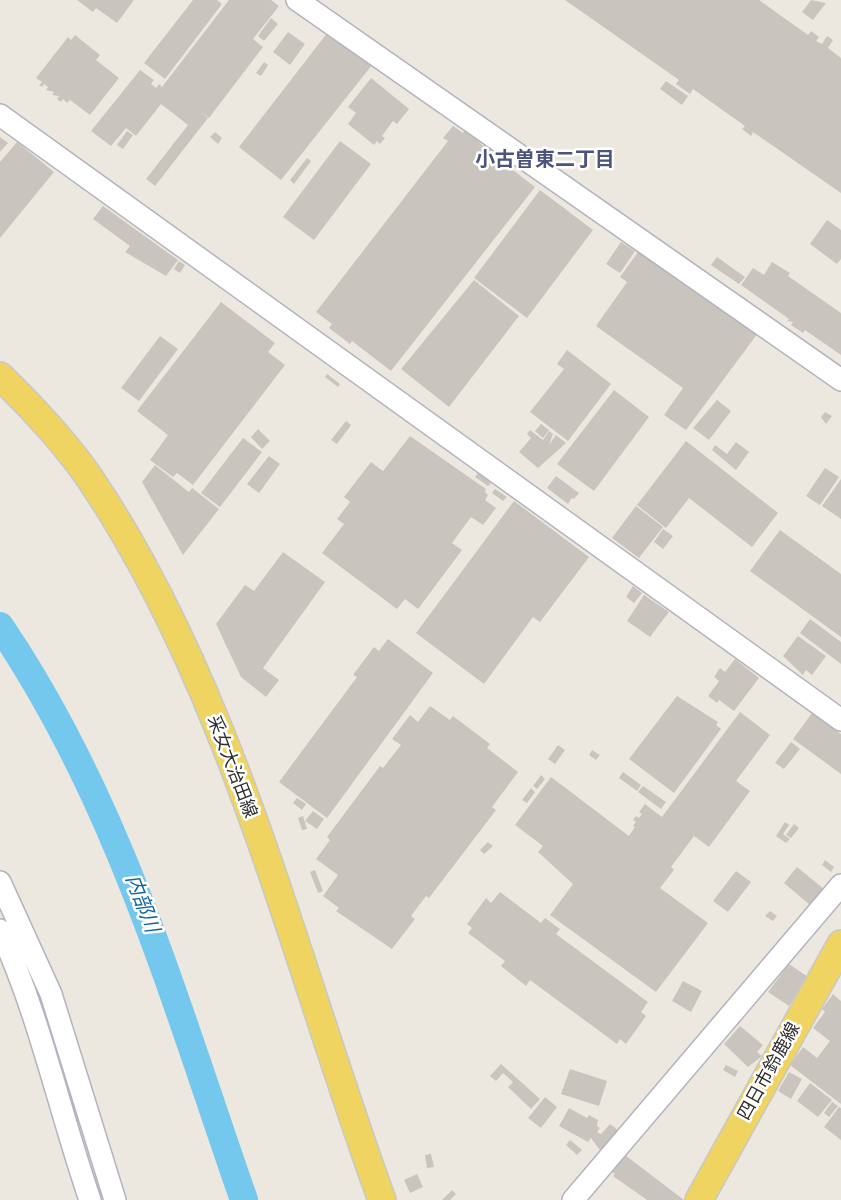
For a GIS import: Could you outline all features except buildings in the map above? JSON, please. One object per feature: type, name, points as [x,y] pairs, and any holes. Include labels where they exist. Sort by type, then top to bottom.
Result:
[{"type":"main road","name":"采女大治田線","points":[[0,376],[37,412],[89,478],[138,559],[169,619],[220,736],[282,902],[382,1199]]},
{"type":"main road","name":"四日市鈴鹿線","points":[[699,1200],[841,944]]},
{"type":"street","points":[[297,0],[841,380]]},
{"type":"street","points":[[0,115],[841,720]]},
{"type":"street","points":[[0,882],[51,994],[115,1200]]},
{"type":"street","points":[[573,1200],[841,885]]},
{"type":"street","points":[[0,930],[14,959],[42,1041],[90,1200]]},
{"type":"waterway","name":"内部川","points":[[0,626],[42,693],[79,762],[111,833],[168,978],[244,1200]]},
{"type":"district","name":"小古曽東二丁目","points":[[545,161]]}]
